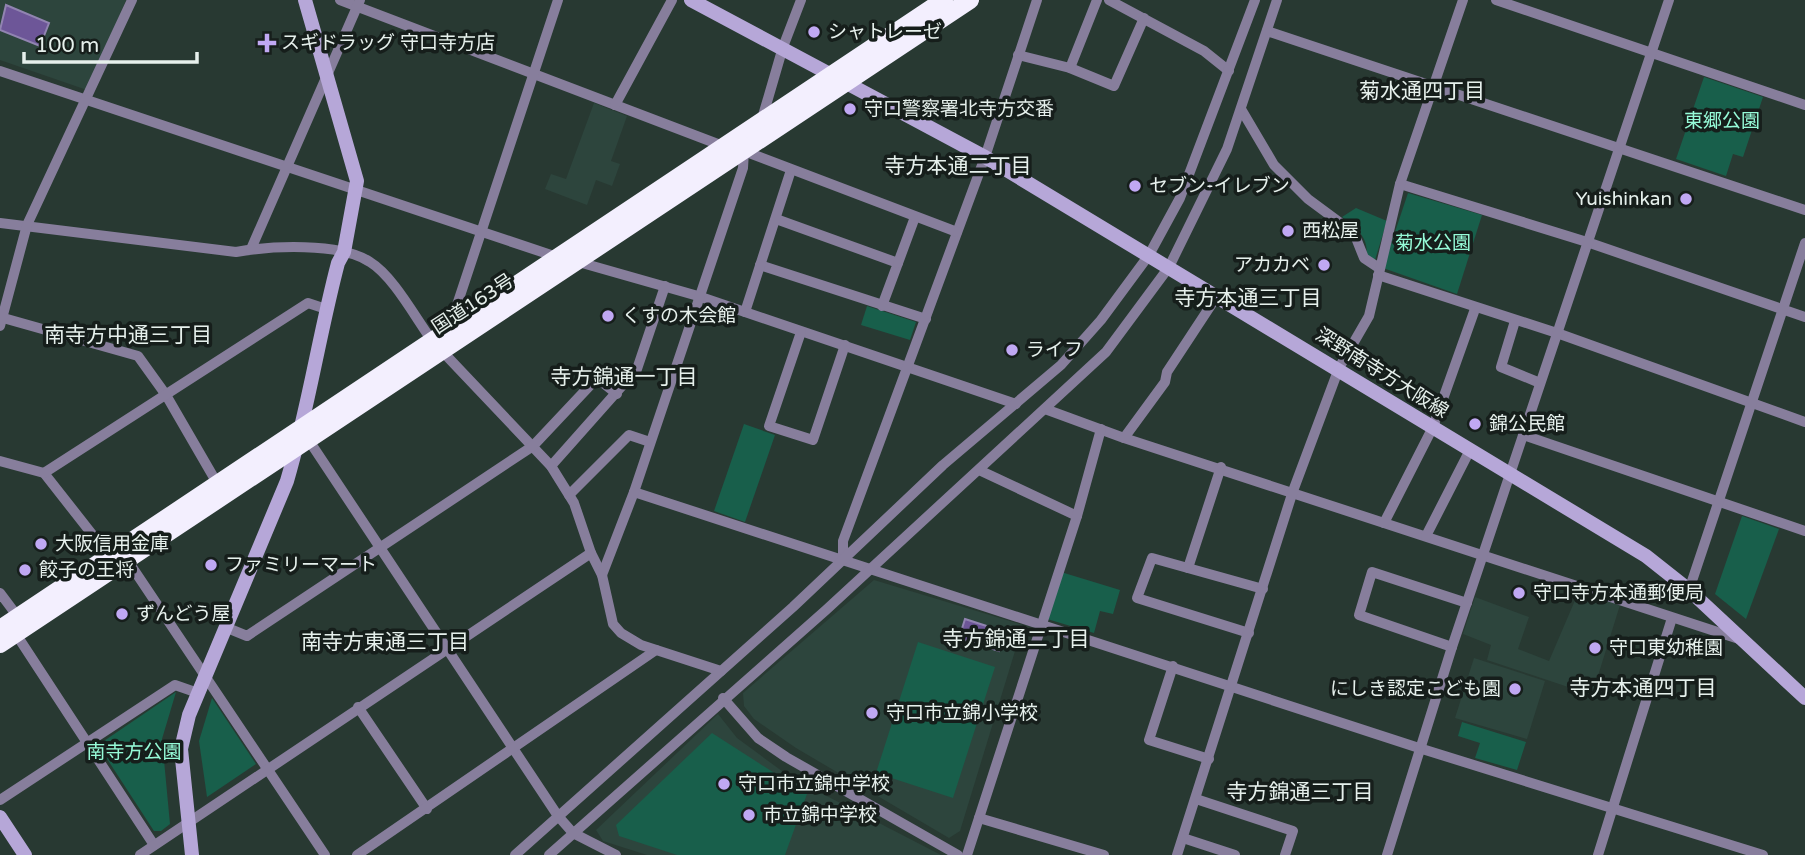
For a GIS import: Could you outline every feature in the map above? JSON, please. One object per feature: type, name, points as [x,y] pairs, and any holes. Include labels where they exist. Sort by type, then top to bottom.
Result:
[{"type":"highway","name":"国道163号","points":[[11,626],[128,561],[436,344],[577,261],[744,151],[944,0]]},
{"type":"highway","name":"国道163号","points":[[436,344],[450,327],[723,146],[970,0]]},
{"type":"highway","name":"国道163号","points":[[0,644],[11,626],[106,557],[218,483],[302,438]]},
{"type":"main road","points":[[192,855],[181,750],[205,674],[287,481],[302,438],[326,309],[344,253],[357,188],[305,0]]},
{"type":"main road","name":"深野南寺方大阪線","points":[[691,0],[783,47],[985,158],[1646,556],[1689,590],[1805,698]]},
{"type":"main road","points":[[0,817],[25,855]]},
{"type":"street","points":[[132,0],[27,225],[1,320],[138,356],[166,395],[218,483]]},
{"type":"street","points":[[340,0],[359,3],[723,146]]},
{"type":"street","points":[[450,327],[558,0]]},
{"type":"street","points":[[615,105],[672,0]]},
{"type":"street","points":[[761,122],[783,47],[800,3],[788,0]]},
{"type":"street","points":[[843,560],[843,541],[985,158],[1037,0]]},
{"type":"street","points":[[1070,68],[1097,0]]},
{"type":"street","points":[[1110,0],[1204,51],[1229,71]]},
{"type":"street","points":[[515,855],[843,560],[943,465],[1061,365],[1093,329],[1149,255],[1180,198],[1255,0]]},
{"type":"street","points":[[549,855],[871,569],[1106,352],[1169,267],[1227,149],[1277,0]]},
{"type":"street","points":[[1177,855],[1293,491],[1339,369],[1369,316],[1400,184],[1463,0]]},
{"type":"street","points":[[1496,0],[1517,3],[1805,105]]},
{"type":"street","points":[[1387,855],[1419,748],[1669,0]]},
{"type":"street","points":[[251,249],[286,164],[359,3]]},
{"type":"street","points":[[1018,55],[1070,68],[1114,86],[1144,18]]},
{"type":"street","points":[[1267,31],[1805,210]]},
{"type":"street","points":[[0,71],[556,256],[698,296],[1016,404]]},
{"type":"street","points":[[1241,109],[1274,165],[1308,199],[1354,233],[1364,258],[1378,271],[1475,309],[1557,333],[1805,422]]},
{"type":"street","points":[[602,575],[634,492],[743,168],[744,151],[957,232]]},
{"type":"street","points":[[745,313],[791,170]]},
{"type":"street","points":[[1400,184],[1587,242],[1805,317]]},
{"type":"street","points":[[882,306],[915,217]]},
{"type":"street","points":[[776,219],[898,263]]},
{"type":"street","points":[[0,223],[236,252],[251,249],[323,249],[370,261],[386,277],[436,344],[551,466],[569,495],[602,575],[613,624],[621,633],[656,650],[721,671]]},
{"type":"street","points":[[1689,590],[1805,243]]},
{"type":"street","points":[[760,265],[926,319]]},
{"type":"street","points":[[551,466],[630,377],[635,375],[665,286]]},
{"type":"street","points":[[1124,438],[1165,382],[1167,372],[1217,296]]},
{"type":"street","points":[[44,473],[309,303],[326,309]]},
{"type":"street","points":[[1384,523],[1433,427],[1475,309]]},
{"type":"street","points":[[1515,321],[1501,367],[1540,383]]},
{"type":"street","points":[[801,332],[769,426],[813,440],[845,345]]},
{"type":"street","points":[[225,627],[247,636],[533,446],[597,378],[617,394]]},
{"type":"street","points":[[1045,409],[1124,438],[1221,467],[1746,641]]},
{"type":"street","points":[[967,855],[1077,516],[1101,429]]},
{"type":"street","points":[[569,495],[629,435],[650,442]]},
{"type":"street","points":[[1523,435],[1805,531]]},
{"type":"street","points":[[302,438],[380,548],[558,816],[573,832],[616,855]]},
{"type":"street","points":[[1426,537],[1471,450]]},
{"type":"street","points":[[0,461],[44,473],[106,557],[128,561],[325,855]]},
{"type":"street","points":[[1188,568],[1221,467]]},
{"type":"street","points":[[979,470],[1077,516]]},
{"type":"street","points":[[634,492],[1419,748],[1763,855]]},
{"type":"street","points":[[140,855],[591,553]]},
{"type":"street","points":[[1249,633],[1138,598],[1152,558],[1263,589]]},
{"type":"street","points":[[1452,648],[1359,615],[1372,572],[1467,603]]},
{"type":"street","points":[[0,593],[11,626],[155,845]]},
{"type":"street","points":[[1598,855],[1672,618]]},
{"type":"street","points":[[357,855],[656,650]]},
{"type":"street","points":[[1173,666],[1149,740],[1209,759]]},
{"type":"street","points":[[0,800],[175,685],[198,693]]},
{"type":"street","points":[[723,698],[758,738],[786,757],[958,855]]},
{"type":"street","points":[[358,707],[427,809]]},
{"type":"street","points":[[1196,799],[1293,831],[1285,855]]},
{"type":"street","points":[[979,818],[1086,852],[1104,855]]},
{"type":"street","points":[[1183,838],[1235,855]]},
{"type":"shaded area","points":[[0,0],[126,0],[87,90],[0,60]]},
{"type":"shaded area","points":[[6,5],[49,23],[40,46],[0,30]]},
{"type":"shaded area","points":[[594,103],[627,116],[611,161],[620,164],[612,186],[596,180],[587,205],[545,189],[551,174],[566,179]]},
{"type":"shaded area","name":"守口市立錦小学校","points":[[874,580],[1023,625],[960,831],[949,838],[796,748],[754,719],[744,706],[743,693]]},
{"type":"shaded area","points":[[1579,591],[1620,605],[1592,695],[1487,660],[1491,645],[1463,634],[1475,597],[1529,617],[1518,649],[1549,661]]},
{"type":"shaded area","points":[[965,619],[1005,632],[999,651],[959,638]]},
{"type":"shaded area","points":[[1474,658],[1545,681],[1527,739],[1455,718]]},
{"type":"shaded area","name":"守口市立錦中学校","points":[[718,714],[737,738],[790,777],[941,855],[647,855],[603,841],[596,830]]},
{"type":"green space","name":"東郷公園","points":[[1704,77],[1763,97],[1743,157],[1733,154],[1726,176],[1676,159]]},
{"type":"green space","name":"菊水公園","points":[[1408,193],[1482,215],[1457,294],[1383,268]]},
{"type":"green space","points":[[1356,208],[1387,221],[1375,260],[1366,256],[1364,238],[1342,217]]},
{"type":"green space","points":[[867,306],[916,322],[910,340],[861,325]]},
{"type":"green space","points":[[744,424],[775,435],[745,522],[714,511]]},
{"type":"green space","points":[[1742,516],[1779,529],[1746,619],[1715,594]]},
{"type":"green space","points":[[1061,572],[1120,590],[1113,614],[1100,611],[1094,633],[1047,619]]},
{"type":"green space","points":[[918,642],[995,667],[953,798],[876,773]]},
{"type":"green space","name":"南寺方公園","points":[[176,692],[162,739],[170,824],[161,831],[154,831],[98,745]]},
{"type":"green space","points":[[212,698],[256,764],[207,797],[199,741]]},
{"type":"green space","points":[[1462,722],[1526,742],[1517,770],[1475,758],[1480,743],[1458,736]]},
{"type":"green space","name":"守口市立錦中学校","points":[[712,733],[807,794],[785,855],[677,855],[619,836],[616,825]]},
{"type":"place","name":"シャトレーゼ","points":[[814,32]]},
{"type":"place","name":"スギドラッグ 守口寺方店","points":[[267,43]]},
{"type":"place","name":"守口警察署北寺方交番","points":[[850,109]]},
{"type":"place","name":"セブン-イレブン","points":[[1135,186]]},
{"type":"place","name":"Yuishinkan","points":[[1686,199]]},
{"type":"place","name":"西松屋","points":[[1288,231]]},
{"type":"place","name":"アカカベ","points":[[1324,265]]},
{"type":"place","name":"くすの木会館","points":[[608,316]]},
{"type":"place","name":"ライフ","points":[[1012,350]]},
{"type":"place","name":"錦公民館","points":[[1475,424]]},
{"type":"place","name":"大阪信用金庫","points":[[41,544]]},
{"type":"place","name":"ファミリーマート","points":[[211,565]]},
{"type":"place","name":"餃子の王将","points":[[25,570]]},
{"type":"place","name":"守口寺方本通郵便局","points":[[1519,593]]},
{"type":"place","name":"ずんどう屋","points":[[122,614]]},
{"type":"place","name":"守口東幼稚園","points":[[1595,648]]},
{"type":"place","name":"にしき認定こども園","points":[[1515,689]]},
{"type":"place","name":"守口市立錦小学校","points":[[872,713]]},
{"type":"place","name":"守口市立錦中学校","points":[[724,784]]},
{"type":"place","name":"市立錦中学校","points":[[749,815]]},
{"type":"district","name":"菊水通四丁目","points":[[1422,91]]},
{"type":"district","name":"寺方本通二丁目","points":[[958,166]]},
{"type":"district","name":"寺方本通三丁目","points":[[1248,298]]},
{"type":"district","name":"南寺方中通三丁目","points":[[128,335]]},
{"type":"district","name":"寺方錦通一丁目","points":[[624,377]]},
{"type":"district","name":"寺方錦通二丁目","points":[[1016,639]]},
{"type":"district","name":"南寺方東通三丁目","points":[[385,642]]},
{"type":"district","name":"寺方本通四丁目","points":[[1643,688]]},
{"type":"district","name":"寺方錦通三丁目","points":[[1300,792]]}]
